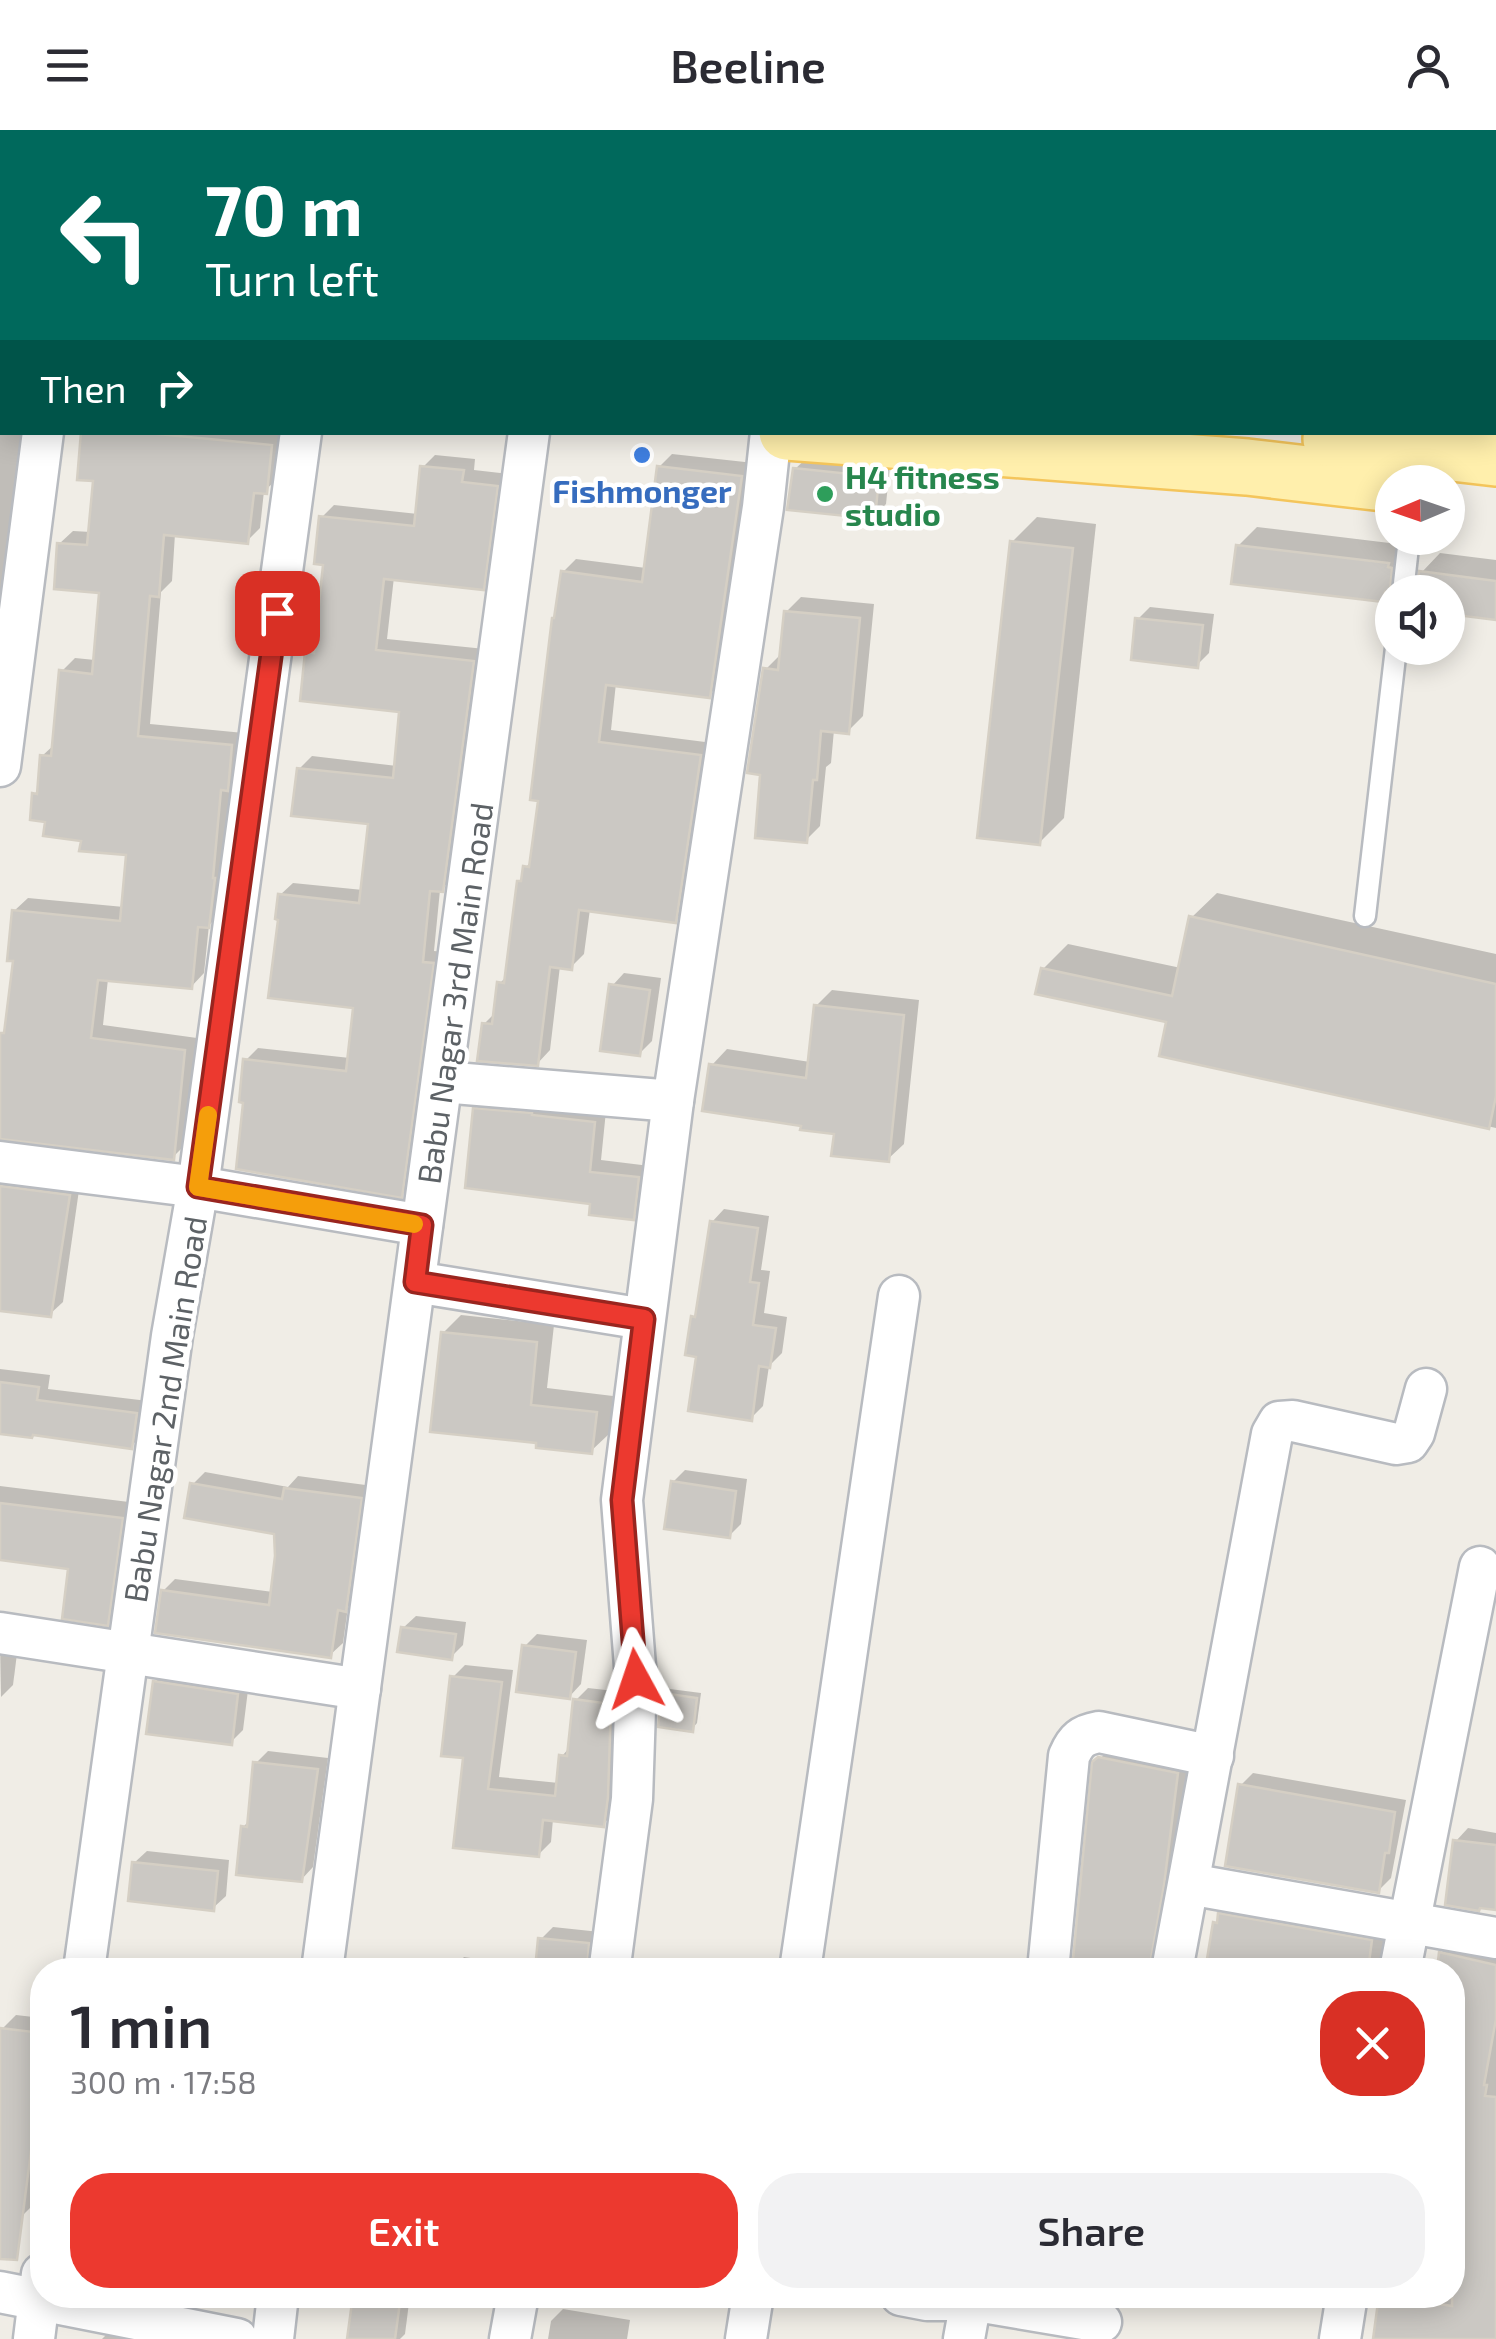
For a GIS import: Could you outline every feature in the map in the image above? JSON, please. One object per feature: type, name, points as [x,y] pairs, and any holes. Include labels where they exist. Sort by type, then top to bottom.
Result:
[{"type":"main road","points":[[904,435],[1255,444],[1496,458]]},
{"type":"main road","points":[[1465,493],[1496,496]]},
{"type":"street","points":[[0,766],[43,435]]},
{"type":"street","name":"Babu Nagar 2nd Main Road","points":[[86,1958],[172,1336],[198,1187],[301,435]]},
{"type":"street","name":"Babu Nagar 3rd Main Road","points":[[324,1958],[529,435]]},
{"type":"street","points":[[611,1958],[632,1799],[636,1679],[622,1500],[674,1102],[772,435]]},
{"type":"street","points":[[442,1082],[674,1102]]},
{"type":"street","points":[[0,1162],[198,1187],[422,1225]]},
{"type":"street","points":[[415,1282],[644,1319]]},
{"type":"street","points":[[802,1958],[899,1296]]},
{"type":"street","points":[[1175,1958],[1272,1434],[1279,1422],[1292,1421],[1396,1444],[1408,1442],[1414,1434],[1426,1389]]},
{"type":"street","points":[[1402,1958],[1480,1567]]},
{"type":"street","points":[[0,1633],[360,1689]]},
{"type":"street","points":[[1049,1958],[1074,1743],[1085,1734],[1099,1732],[1213,1756]]},
{"type":"street","points":[[1190,1884],[1496,1938]]},
{"type":"street","points":[[0,2292],[30,2288]]},
{"type":"street","points":[[34,2339],[38,2308]]},
{"type":"street","points":[[122,2308],[237,2339]]},
{"type":"street","points":[[272,2339],[276,2308]]},
{"type":"street","points":[[510,2339],[516,2308]]},
{"type":"street","points":[[746,2339],[750,2308]]},
{"type":"street","points":[[943,2308],[968,2320],[1102,2319]]},
{"type":"street","points":[[1340,2339],[1345,2308]]},
{"type":"lane","points":[[1365,916],[1394,665]]},
{"type":"building","points":[[81,435],[168,435],[272,445],[267,494],[254,493],[248,544],[164,535],[159,597],[150,596],[138,736],[232,745],[228,791],[221,790],[209,928],[198,927],[192,989],[98,980],[91,1038],[185,1050],[174,1160],[0,1139],[0,1033],[4,1033],[13,961],[7,961],[12,910],[120,921],[126,855],[79,851],[81,841],[43,836],[45,822],[30,820],[40,755],[51,756],[59,670],[92,674],[99,593],[54,589],[57,543],[87,545],[93,481],[77,480]]},
{"type":"building","points":[[420,466],[464,470],[462,482],[498,486],[484,590],[384,579],[376,650],[474,661],[443,892],[430,891],[423,962],[434,963],[402,1198],[236,1169],[243,1059],[346,1071],[353,1008],[268,998],[278,894],[359,903],[368,824],[291,816],[297,768],[393,778],[399,712],[300,701],[305,652],[314,653],[323,565],[314,564],[319,516],[414,526]]},
{"type":"building","points":[[657,466],[742,476],[710,698],[606,685],[599,742],[701,755],[676,923],[579,910],[572,970],[550,967],[538,1066],[477,1061],[482,1023],[492,1024],[497,982],[504,983],[517,881],[521,881],[523,866],[529,867],[538,801],[530,800],[561,571],[642,582]]},
{"type":"building","points":[[793,468],[879,477],[875,519],[787,510]]},
{"type":"building","points":[[1010,541],[1073,548],[1040,845],[977,838]]},
{"type":"building","points":[[1236,545],[1389,563],[1392,568],[1391,575],[1375,575],[1375,601],[1231,584]]},
{"type":"building","points":[[1465,577],[1496,581],[1496,620],[1465,616]]},
{"type":"building","points":[[784,611],[860,618],[849,734],[821,731],[807,843],[755,838],[760,775],[747,773],[763,668],[778,670]]},
{"type":"building","points":[[1135,618],[1203,625],[1198,668],[1131,660]]},
{"type":"building","points":[[1189,916],[1496,984],[1496,1096],[1489,1129],[1159,1056],[1166,1022],[1035,994],[1041,968],[1172,996]]},
{"type":"building","points":[[609,984],[650,990],[640,1056],[600,1051]]},
{"type":"building","points":[[814,1005],[904,1015],[889,1162],[831,1156],[834,1134],[702,1111],[709,1064],[806,1078]]},
{"type":"building","points":[[473,1108],[595,1122],[590,1172],[639,1177],[634,1220],[589,1215],[590,1204],[465,1188]]},
{"type":"building","points":[[0,1186],[70,1195],[51,1317],[0,1311]]},
{"type":"building","points":[[710,1221],[758,1228],[750,1282],[759,1283],[753,1325],[776,1328],[770,1368],[759,1366],[752,1421],[688,1411],[696,1357],[685,1355]]},
{"type":"building","points":[[441,1332],[537,1342],[531,1405],[597,1412],[592,1454],[536,1448],[536,1443],[430,1432]]},
{"type":"building","points":[[0,1382],[39,1387],[37,1400],[137,1413],[132,1449],[0,1434]]},
{"type":"building","points":[[671,1481],[736,1491],[730,1538],[664,1529]]},
{"type":"building","points":[[190,1483],[282,1499],[284,1488],[362,1498],[346,1612],[338,1610],[331,1658],[155,1633],[161,1590],[269,1605],[274,1534],[184,1518]]},
{"type":"building","points":[[0,1503],[123,1518],[108,1626],[62,1619],[68,1569],[0,1560]]},
{"type":"building","points":[[401,1627],[456,1634],[452,1660],[397,1652]]},
{"type":"building","points":[[522,1645],[576,1652],[570,1699],[516,1692]]},
{"type":"building","points":[[450,1676],[502,1682],[488,1789],[555,1796],[559,1755],[567,1756],[573,1699],[611,1704],[604,1827],[543,1820],[539,1857],[453,1848],[463,1758],[441,1756]]},
{"type":"building","points":[[153,1681],[238,1694],[232,1745],[146,1734]]},
{"type":"building","points":[[662,1693],[697,1698],[693,1732],[658,1727]]},
{"type":"building","points":[[1098,1757],[1178,1773],[1151,1958],[1073,1958],[1092,1762]]},
{"type":"building","points":[[253,1762],[318,1769],[302,1882],[236,1875],[241,1826],[247,1827]]},
{"type":"building","points":[[1238,1784],[1395,1812],[1379,1893],[1225,1866]]},
{"type":"building","points":[[1453,1840],[1496,1845],[1496,1910],[1445,1905]]},
{"type":"building","points":[[132,1862],[218,1871],[214,1911],[128,1901]]},
{"type":"building","points":[[1218,1913],[1372,1940],[1370,1958],[1207,1958],[1213,1922],[1217,1923]]},
{"type":"building","points":[[538,1938],[589,1943],[588,1958],[536,1958]]},
{"type":"building","points":[[1439,1952],[1496,1965],[1496,2019],[1484,2085],[1485,2096],[1496,2097],[1496,2339],[1373,2339],[1377,2308],[1465,2308],[1465,1958],[1438,1958]]},
{"type":"building","points":[[0,2028],[30,2032],[30,2159],[17,2260],[0,2259]]},
{"type":"building","points":[[351,2308],[399,2308],[395,2339],[347,2339]]},
{"type":"slow traffic","points":[[208,1115],[198,1187],[414,1224]]},
{"type":"place","name":"Fishmonger","points":[[642,455]]},
{"type":"place","name":"H4 fitness studio","points":[[825,494]]},
{"type":"route","points":[[277,613],[198,1187],[422,1225],[415,1282],[644,1319],[622,1500],[636,1679]]}]
